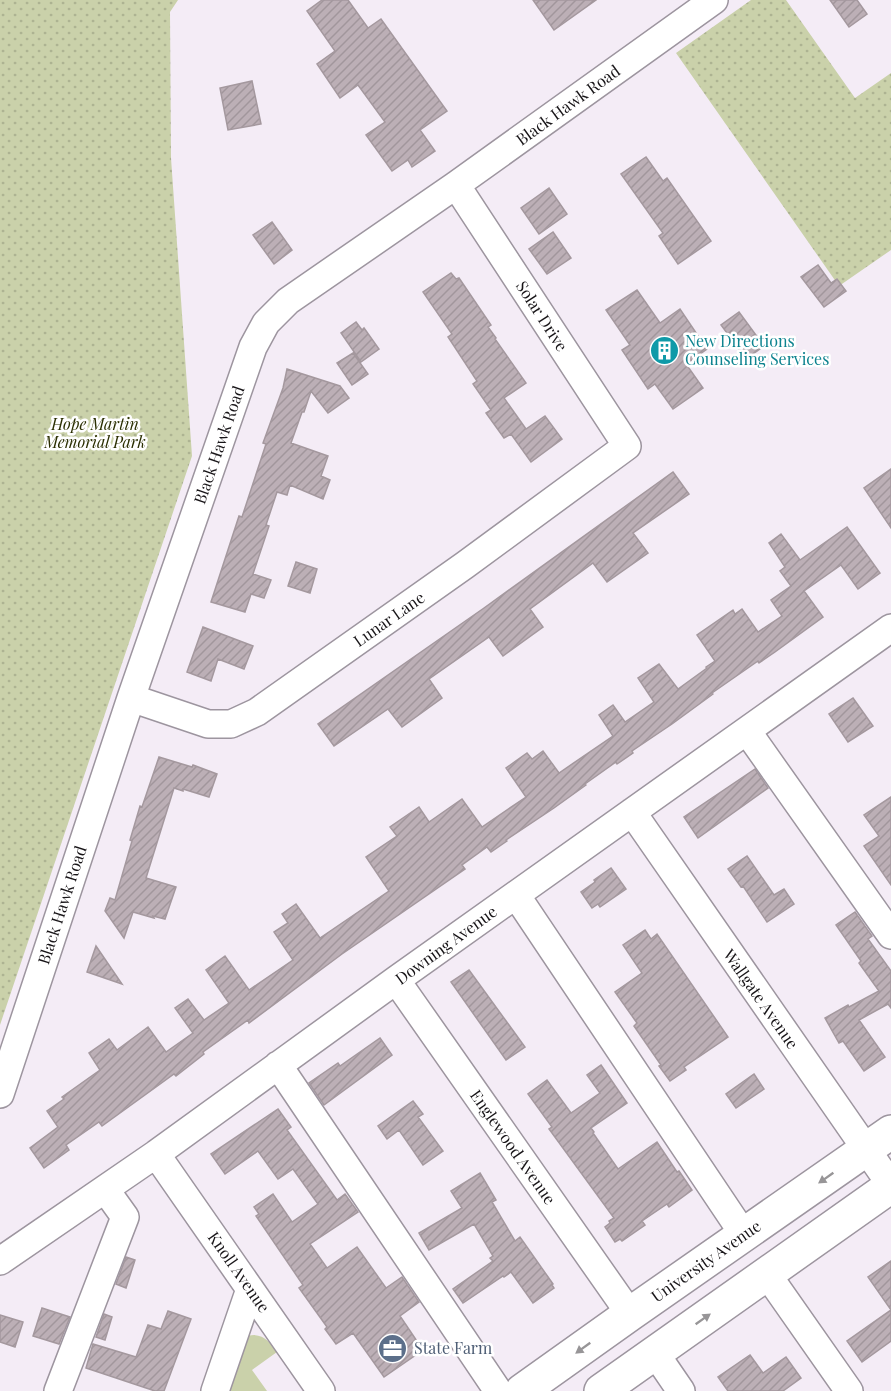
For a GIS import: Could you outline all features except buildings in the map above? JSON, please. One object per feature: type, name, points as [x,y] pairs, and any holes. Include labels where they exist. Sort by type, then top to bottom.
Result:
[{"type":"main road","name":"University Avenue","points":[[522,1391],[879,1141]]},
{"type":"main road","points":[[601,1391],[891,1185]]},
{"type":"street","name":"Black Hawk Road","points":[[0,1094],[131,698],[253,347],[266,323],[288,301],[456,185],[714,0]]},
{"type":"street","name":"Solar Drive","points":[[456,185],[627,446]]},
{"type":"street","name":"Lunar Lane","points":[[131,698],[208,724],[231,724],[257,712],[627,446]]},
{"type":"street","name":"Downing Avenue","points":[[0,1262],[156,1154],[747,730],[887,640]]},
{"type":"street","points":[[747,730],[891,935]]},
{"type":"street","name":"Wallgate Avenue","points":[[632,812],[879,1141],[891,1185]]},
{"type":"street","points":[[516,895],[744,1235]]},
{"type":"street","name":"Englewood Avenue","points":[[396,980],[630,1314]]},
{"type":"street","points":[[278,1065],[498,1391]]},
{"type":"street","name":"Knoll Avenue","points":[[156,1154],[321,1391]]},
{"type":"street","points":[[58,1391],[125,1217],[105,1189]]},
{"type":"street","points":[[767,1274],[849,1391]]},
{"type":"street","points":[[215,1391],[250,1289]]},
{"type":"street","points":[[655,1353],[681,1391]]},
{"type":"green space","name":"Hope Martin Memorial Park","points":[[0,0],[178,0],[170,12],[171,158],[192,456],[0,1025]]},
{"type":"green space","points":[[751,0],[786,0],[855,98],[891,73],[891,250],[839,286],[676,53]]},
{"type":"green space","points":[[254,1335],[265,1338],[277,1352],[252,1370],[267,1391],[226,1391],[244,1336]]},
{"type":"place","name":"New Directions Counseling Services","points":[[664,350]]},
{"type":"place","name":"State Farm","points":[[393,1348]]}]
